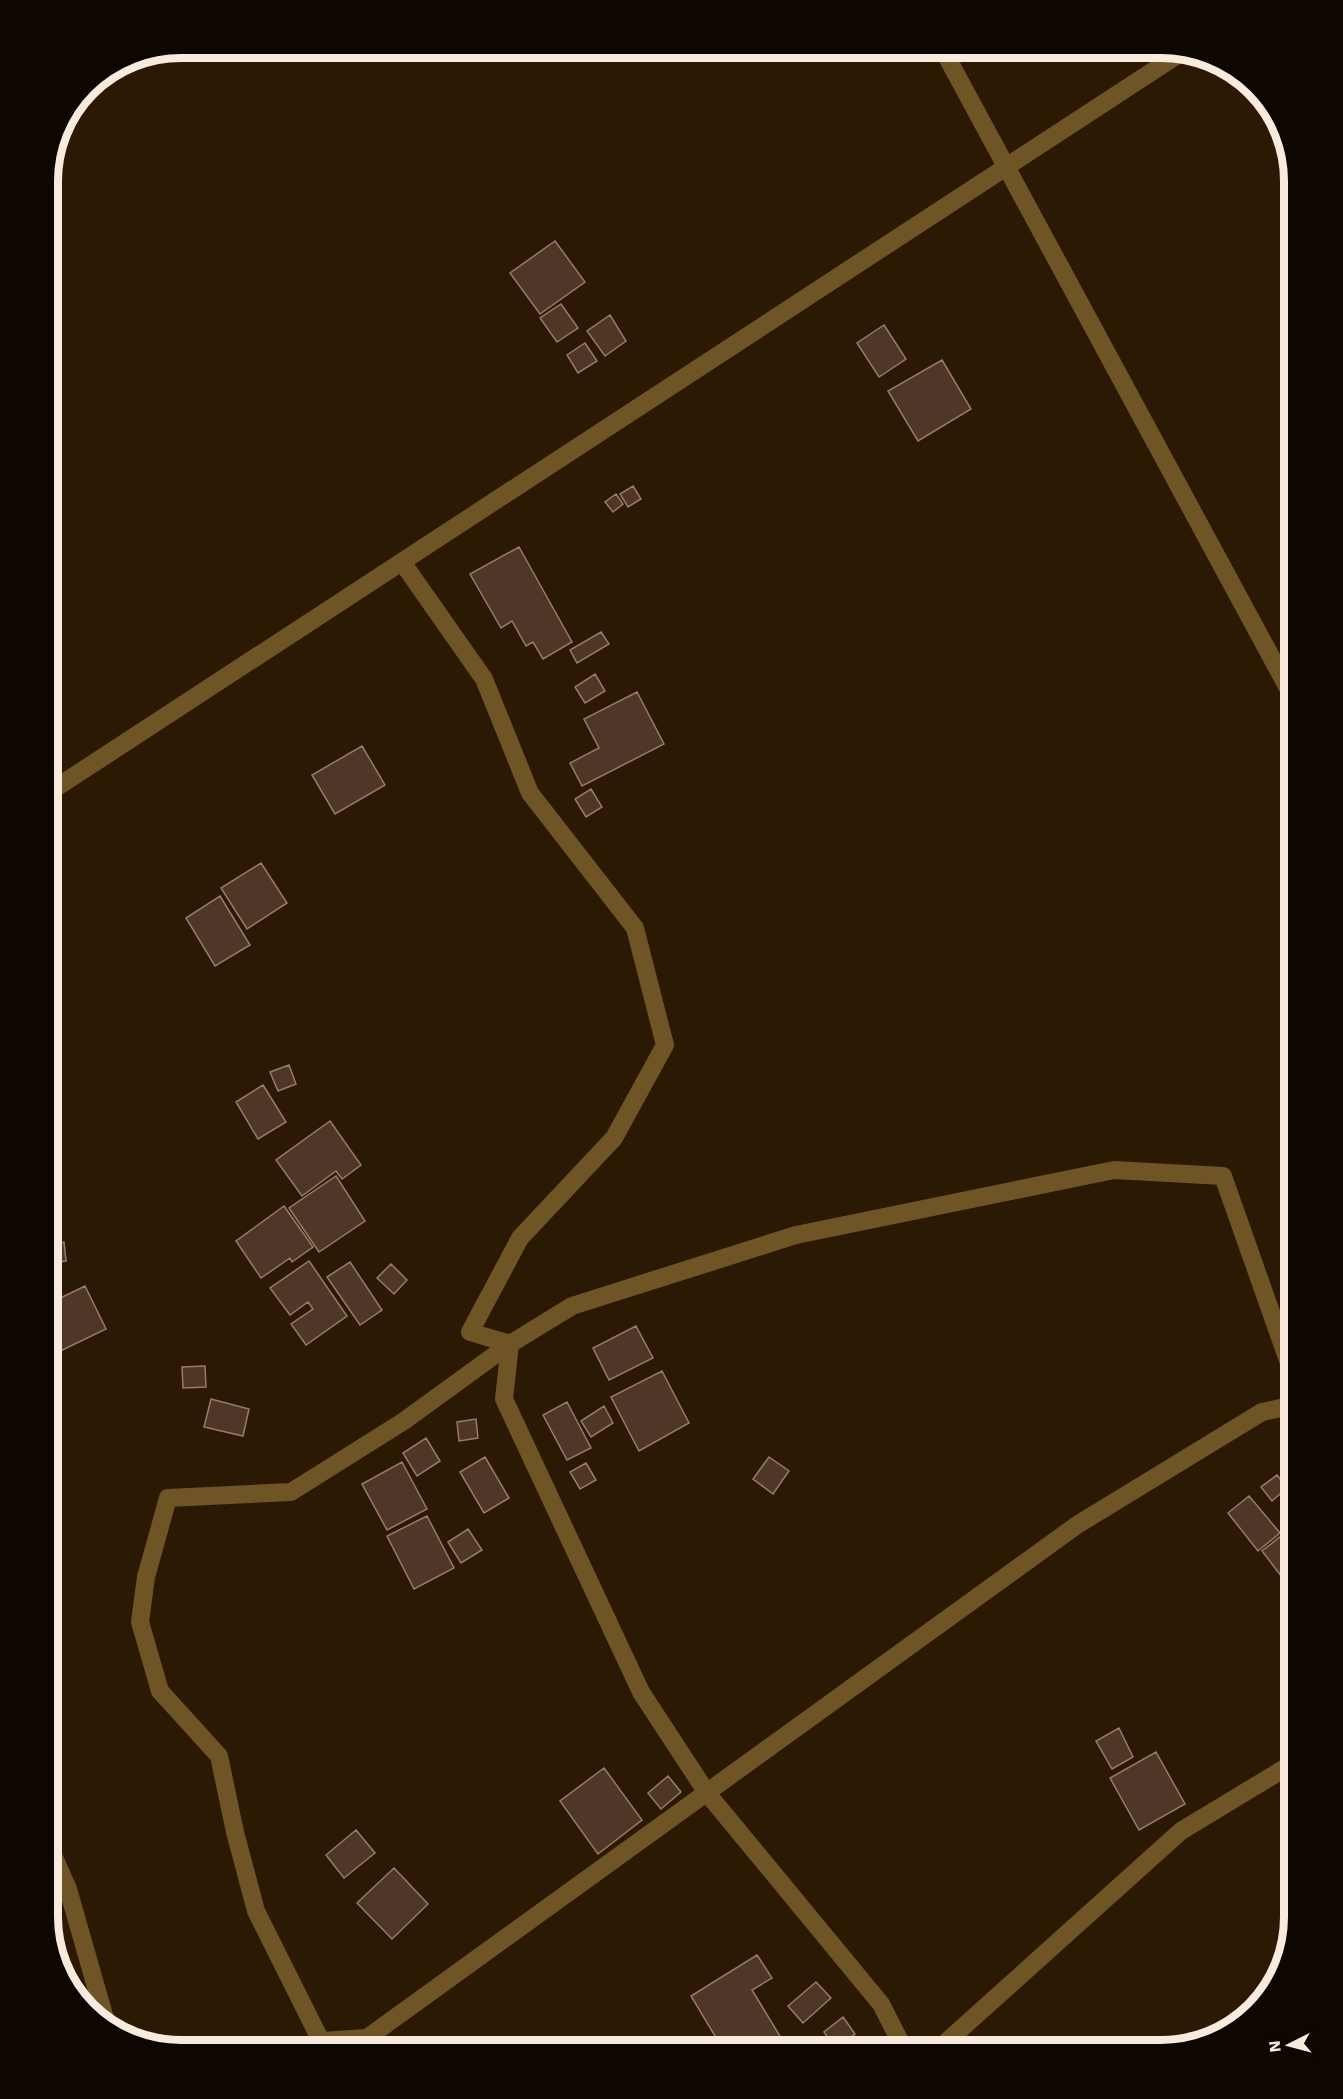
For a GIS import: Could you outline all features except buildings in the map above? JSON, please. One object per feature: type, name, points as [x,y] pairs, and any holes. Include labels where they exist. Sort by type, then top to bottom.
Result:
[{"type":"street","points":[[948,59],[1284,681]]},
{"type":"street","points":[[59,786],[1171,59]]},
{"type":"street","points":[[402,562],[484,679],[530,792],[635,928],[665,1045],[615,1138],[520,1238],[470,1332],[510,1344]]},
{"type":"street","points":[[321,2040],[256,1911],[235,1832],[219,1756],[160,1691],[140,1622],[149,1566],[168,1498],[291,1492],[404,1421],[510,1344],[572,1306],[796,1235],[1113,1170],[1223,1176],[1284,1349]]},
{"type":"street","points":[[510,1344],[504,1399],[641,1692],[707,1793],[881,2004],[899,2040]]},
{"type":"street","points":[[356,2040],[367,2038],[1077,1525],[1262,1412],[1284,1407]]},
{"type":"street","points":[[949,2040],[1181,1831],[1284,1769]]},
{"type":"street","points":[[58,1865],[69,1889],[103,2013]]}]
